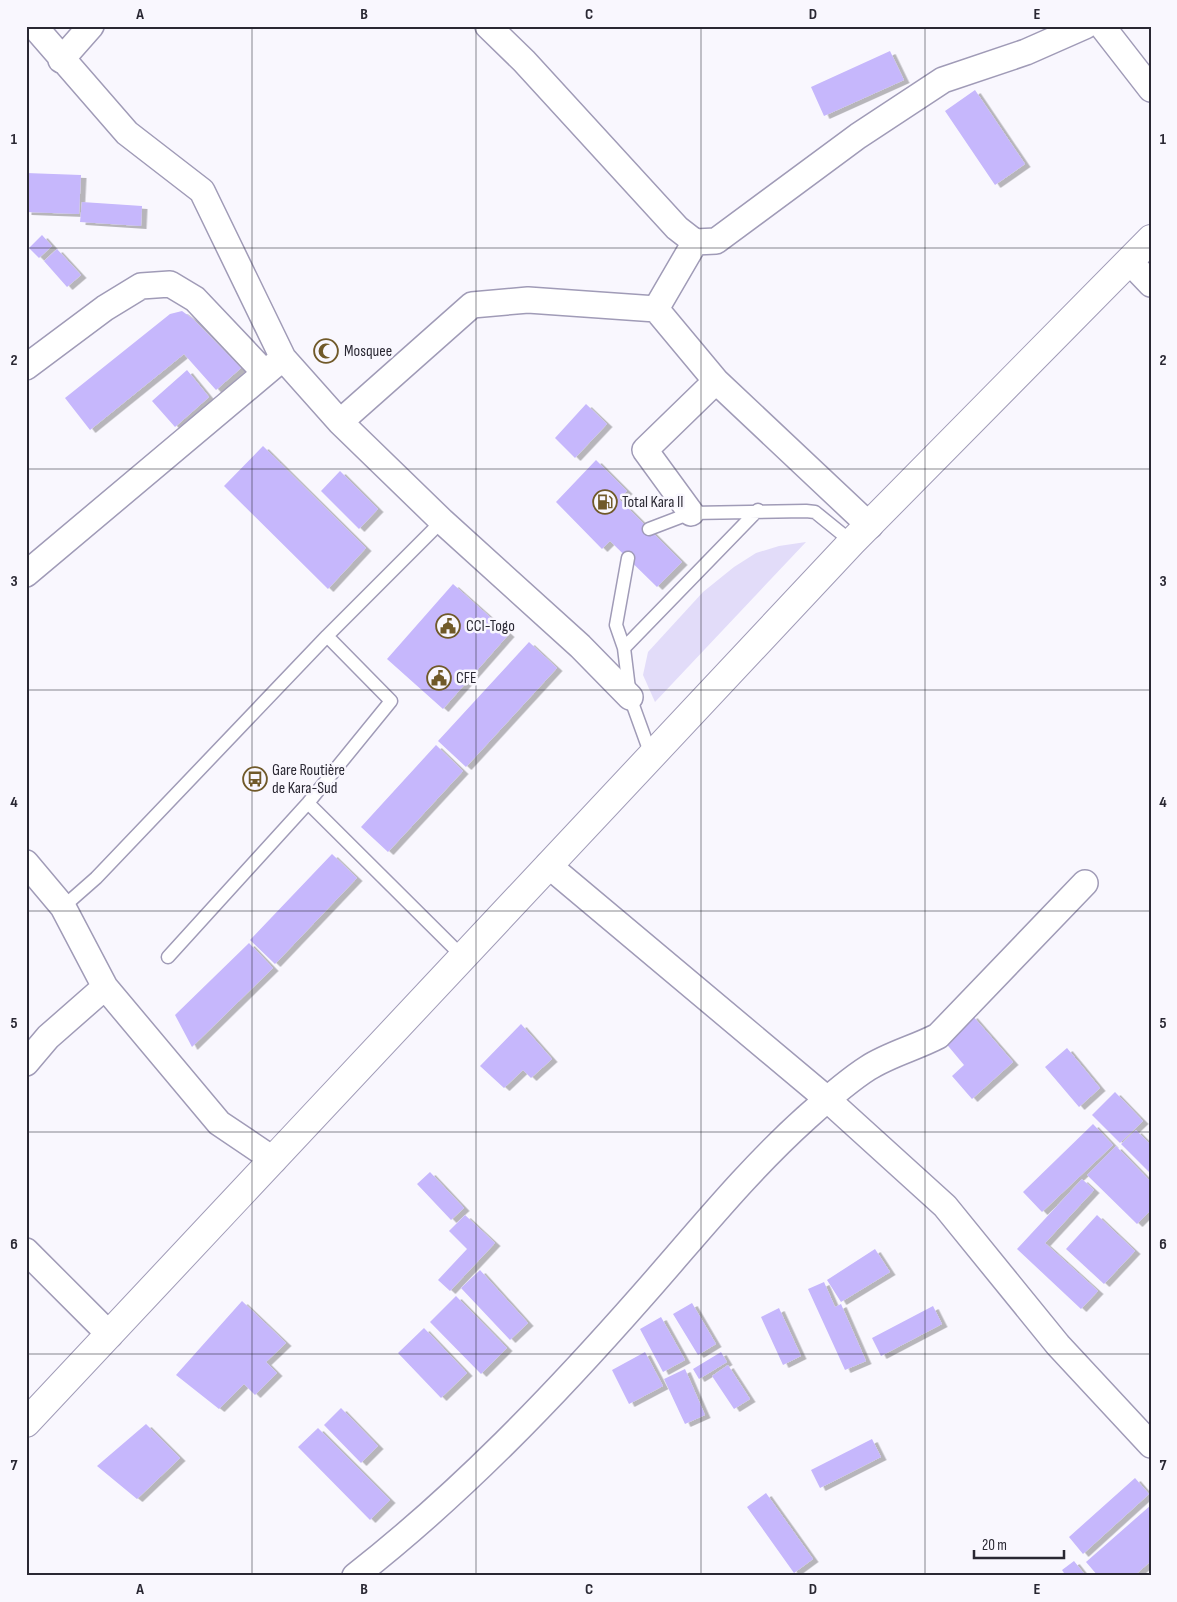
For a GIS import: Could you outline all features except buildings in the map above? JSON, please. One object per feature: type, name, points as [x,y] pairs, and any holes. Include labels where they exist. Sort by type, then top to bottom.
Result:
[{"type":"highway","points":[[26,1423],[651,755],[861,534],[1151,239]]},
{"type":"street","points":[[34,26],[61,60],[128,133],[202,191],[274,366]]},
{"type":"street","points":[[61,60],[91,26]]},
{"type":"street","points":[[488,26],[524,61],[677,228],[695,242],[716,241],[858,136],[943,80],[1026,52],[1085,26]]},
{"type":"street","points":[[1102,26],[1151,88]]},
{"type":"street","points":[[656,309],[695,242]]},
{"type":"street","points":[[1129,262],[1151,284]]},
{"type":"street","points":[[26,367],[104,308],[141,286],[170,284],[195,299],[340,422],[442,521],[580,646],[630,697]]},
{"type":"street","points":[[340,422],[472,305],[528,300],[656,309],[716,382],[861,534]]},
{"type":"street","points":[[26,574],[274,366]]},
{"type":"street","points":[[691,513],[645,450],[716,382]]},
{"type":"street","points":[[26,863],[63,908],[104,987],[219,1123],[274,1160]]},
{"type":"street","points":[[548,866],[827,1099],[945,1206],[1058,1345],[1151,1445]]},
{"type":"street","points":[[354,1576],[409,1534],[508,1440],[640,1298],[767,1153],[827,1099],[867,1068],[896,1052],[918,1046],[938,1036],[1084,883]]},
{"type":"street","points":[[26,1063],[48,1037],[104,987]]},
{"type":"street","points":[[26,1251],[110,1335]]},
{"type":"lane","points":[[624,648],[758,510]]},
{"type":"lane","points":[[649,529],[691,513],[758,510],[815,512],[861,534]]},
{"type":"lane","points":[[63,908],[96,878],[327,636],[442,521]]},
{"type":"lane","points":[[628,558],[616,625],[624,648],[630,697],[651,755]]},
{"type":"lane","points":[[168,957],[308,804],[391,701],[327,636]]},
{"type":"lane","points":[[308,804],[463,957]]},
{"type":"shaded area","points":[[806,542],[655,702],[643,675],[648,652],[703,592],[734,567],[756,553],[779,546]]},
{"type":"place","name":"Mosquee","points":[[326,351]]},
{"type":"place","name":"Total Kara II","points":[[605,502]]},
{"type":"place","name":"CCI-Togo","points":[[448,626]]},
{"type":"place","name":"CFE","points":[[439,678]]},
{"type":"place","name":"Gare Routière de Kara-Sud","points":[[255,779]]}]
